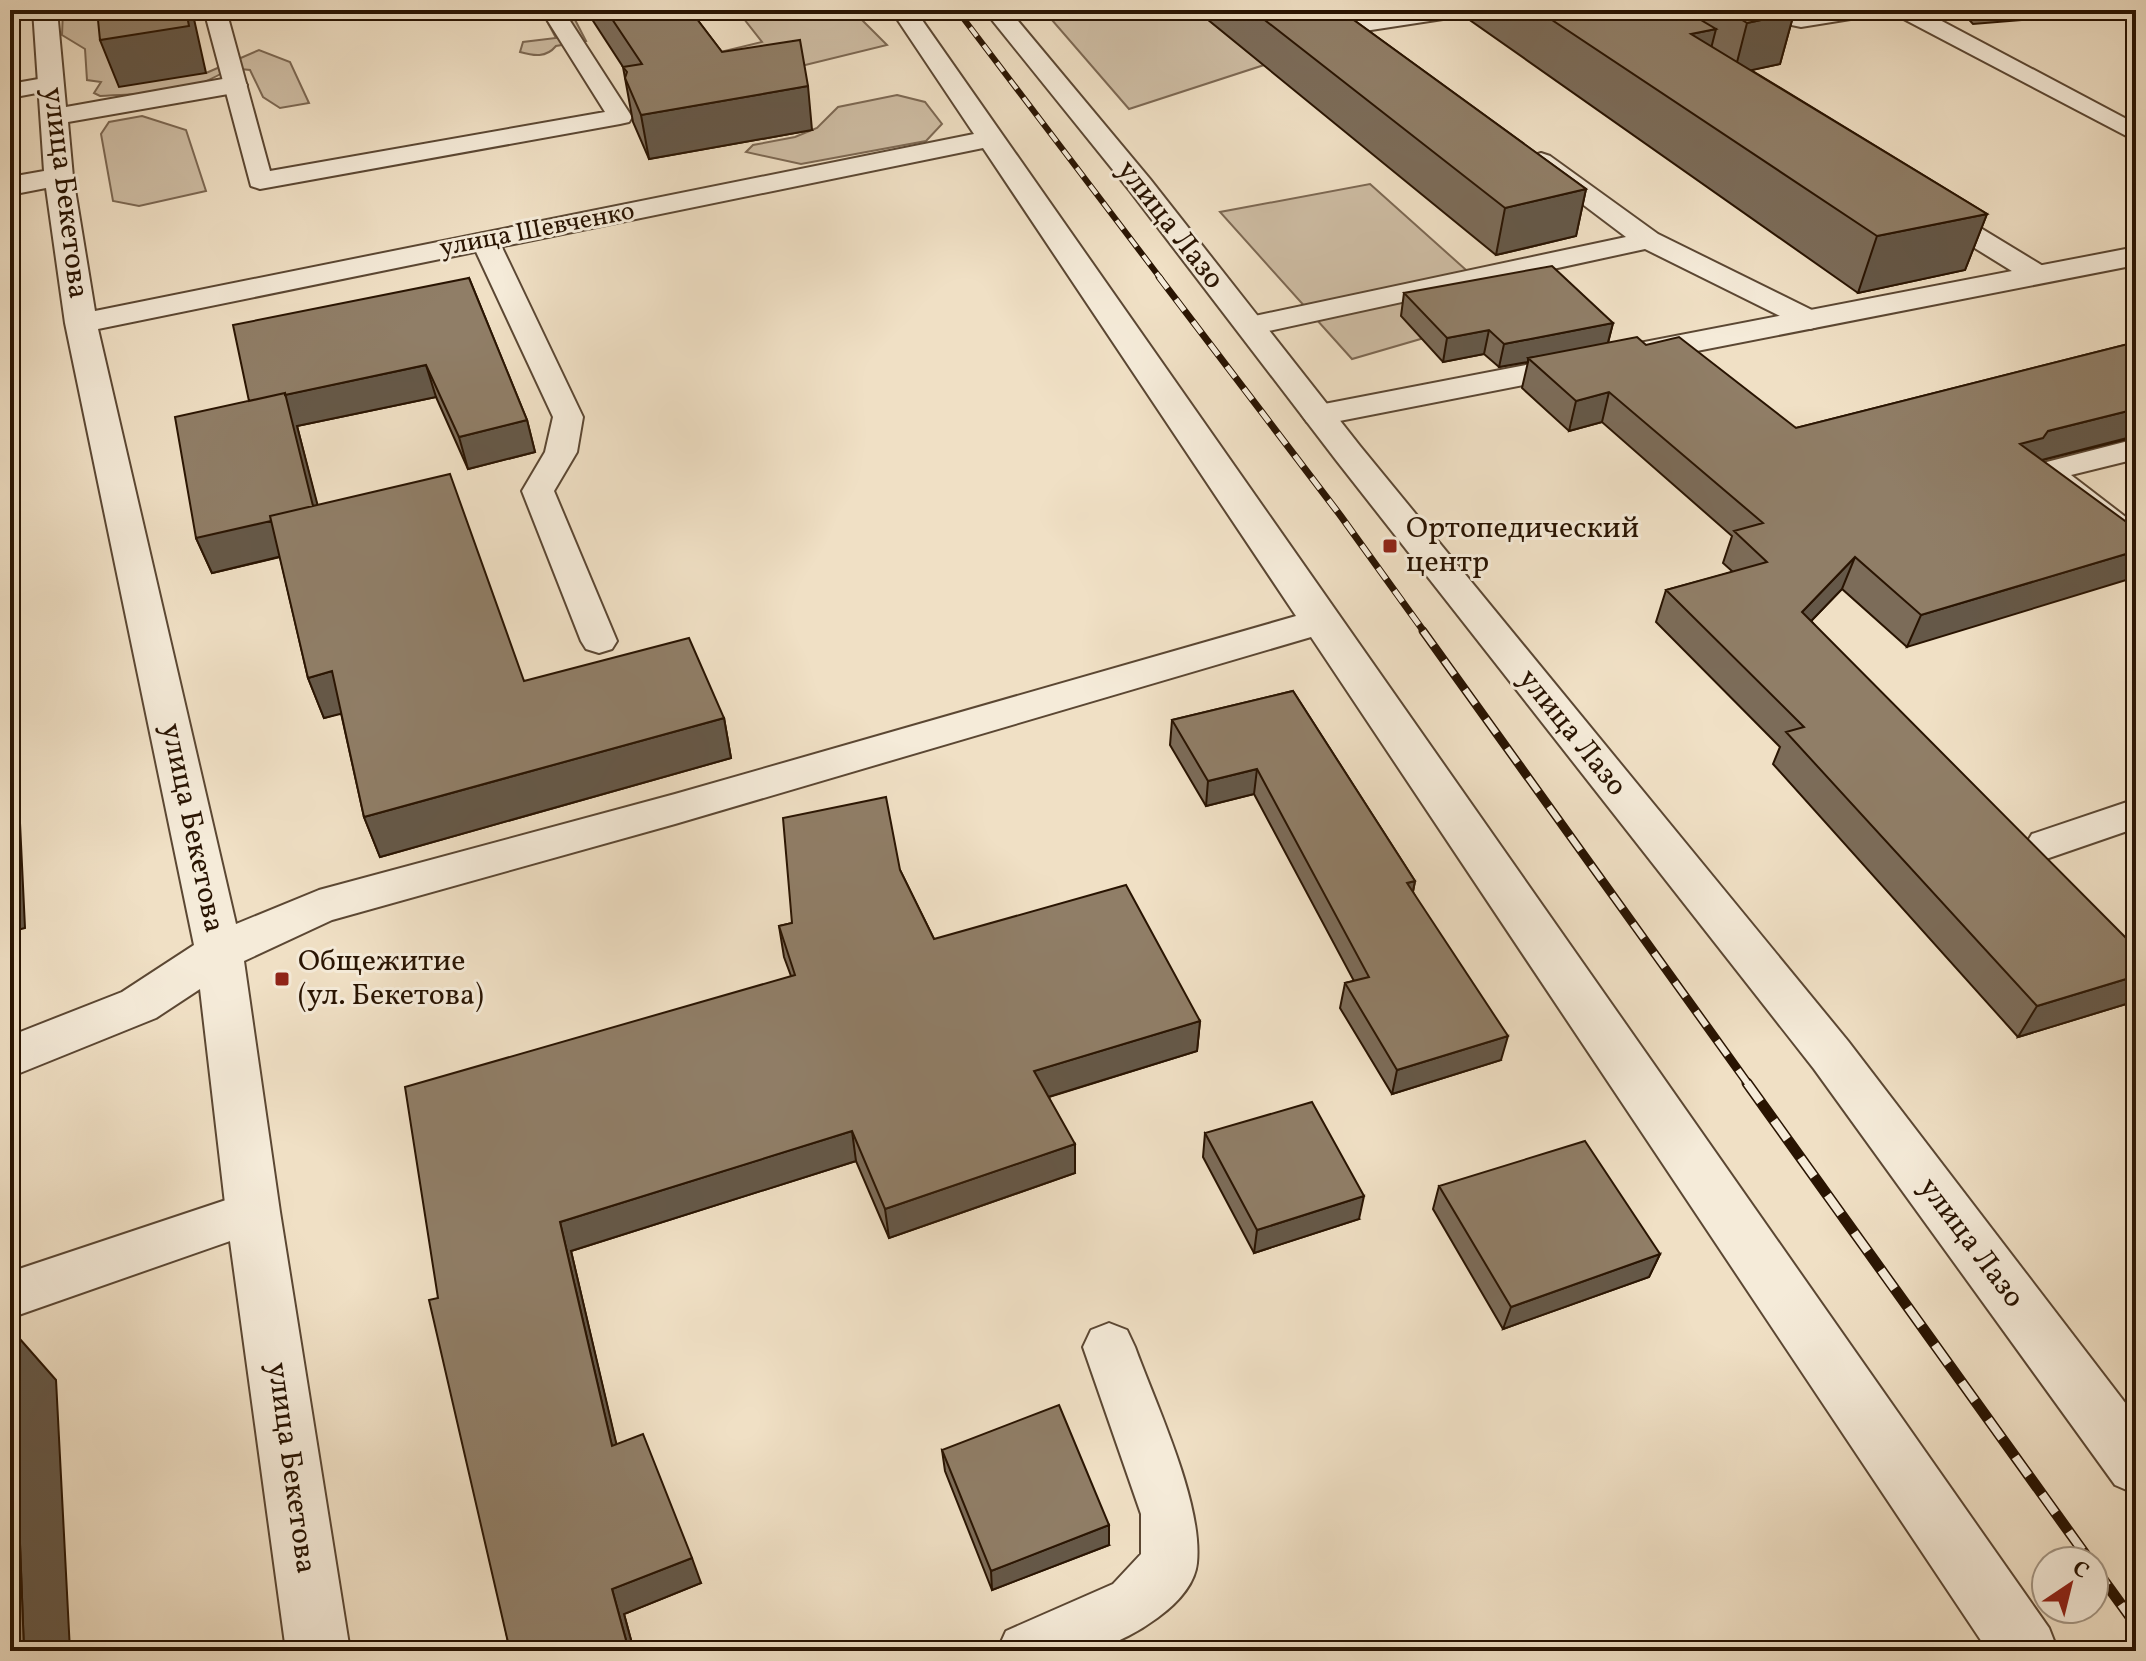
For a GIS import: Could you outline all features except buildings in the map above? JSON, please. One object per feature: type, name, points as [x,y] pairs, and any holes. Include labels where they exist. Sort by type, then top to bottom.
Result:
[{"type":"street","name":"улица Бекетова","points":[[45,10],[38,97],[59,177],[81,323],[219,952],[253,1212],[318,1651]]},
{"type":"street","points":[[903,10],[2026,1651]]},
{"type":"street","name":"улица Лазо","points":[[996,10],[1140,185],[1319,415],[1831,1055],[2136,1465]]},
{"type":"street","points":[[38,97],[234,85]]},
{"type":"street","name":"улица Шевченко","points":[[81,323],[993,138]]},
{"type":"street","points":[[10,186],[59,177]]},
{"type":"street","points":[[1319,415],[2136,256]]},
{"type":"street","points":[[10,1057],[139,1005],[219,952],[319,907],[675,809],[1323,621]]},
{"type":"lane","points":[[215,10],[260,181],[620,117],[552,10]]},
{"type":"lane","points":[[1349,17],[1456,10]]},
{"type":"lane","points":[[1751,10],[1801,20],[1863,10]]},
{"type":"lane","points":[[1904,10],[2136,134]]},
{"type":"lane","points":[[1349,17],[1383,44]]},
{"type":"lane","points":[[1522,147],[1648,240],[1810,320]]},
{"type":"lane","points":[[1917,201],[2038,275]]},
{"type":"lane","points":[[1250,326],[1648,240]]},
{"type":"lane","points":[[485,241],[568,417],[561,452],[538,491],[599,641]]},
{"type":"lane","points":[[2136,449],[2046,472],[2136,541]]},
{"type":"lane","points":[[2046,844],[2136,813]]},
{"type":"lane","points":[[10,1295],[253,1212]]},
{"type":"lane","points":[[1026,1651],[1133,1604],[1169,1565],[1168,1514],[1109,1347]]},
{"type":"shaded area","points":[[63,10],[109,10],[206,73],[259,50],[290,62],[309,103],[280,108],[263,97],[250,70],[230,68],[214,78],[183,89],[100,96],[94,93],[101,82],[87,80],[85,49],[62,35]]},
{"type":"shaded area","points":[[541,10],[570,10],[586,41],[556,46],[540,55],[520,52],[523,42],[556,38]]},
{"type":"shaded area","points":[[737,10],[852,10],[887,45],[793,68],[646,70],[762,42]]},
{"type":"shaded area","points":[[1136,10],[1143,17],[1196,10],[1264,65],[1129,109],[1045,12]]},
{"type":"shaded area","points":[[897,95],[925,102],[942,124],[926,141],[801,164],[746,152],[753,145],[795,137],[817,128],[838,107]]},
{"type":"shaded area","points":[[142,116],[186,130],[206,191],[139,206],[113,201],[101,134],[109,122]]},
{"type":"shaded area","points":[[1370,184],[1513,312],[1352,359],[1220,212]]},
{"type":"railway","points":[[957,10],[1161,279]]},
{"type":"railway","points":[[1159,277],[1340,515],[1425,633]]},
{"type":"railway","points":[[1423,631],[1749,1085]]},
{"type":"railway","points":[[1747,1083],[2079,1545]]},
{"type":"railway","points":[[2110,1589],[2136,1625]]},
{"type":"place","name":"Ортопедический центр","points":[[1390,546]]},
{"type":"place","name":"Общежитие (ул. Бекетова)","points":[[282,979]]}]
